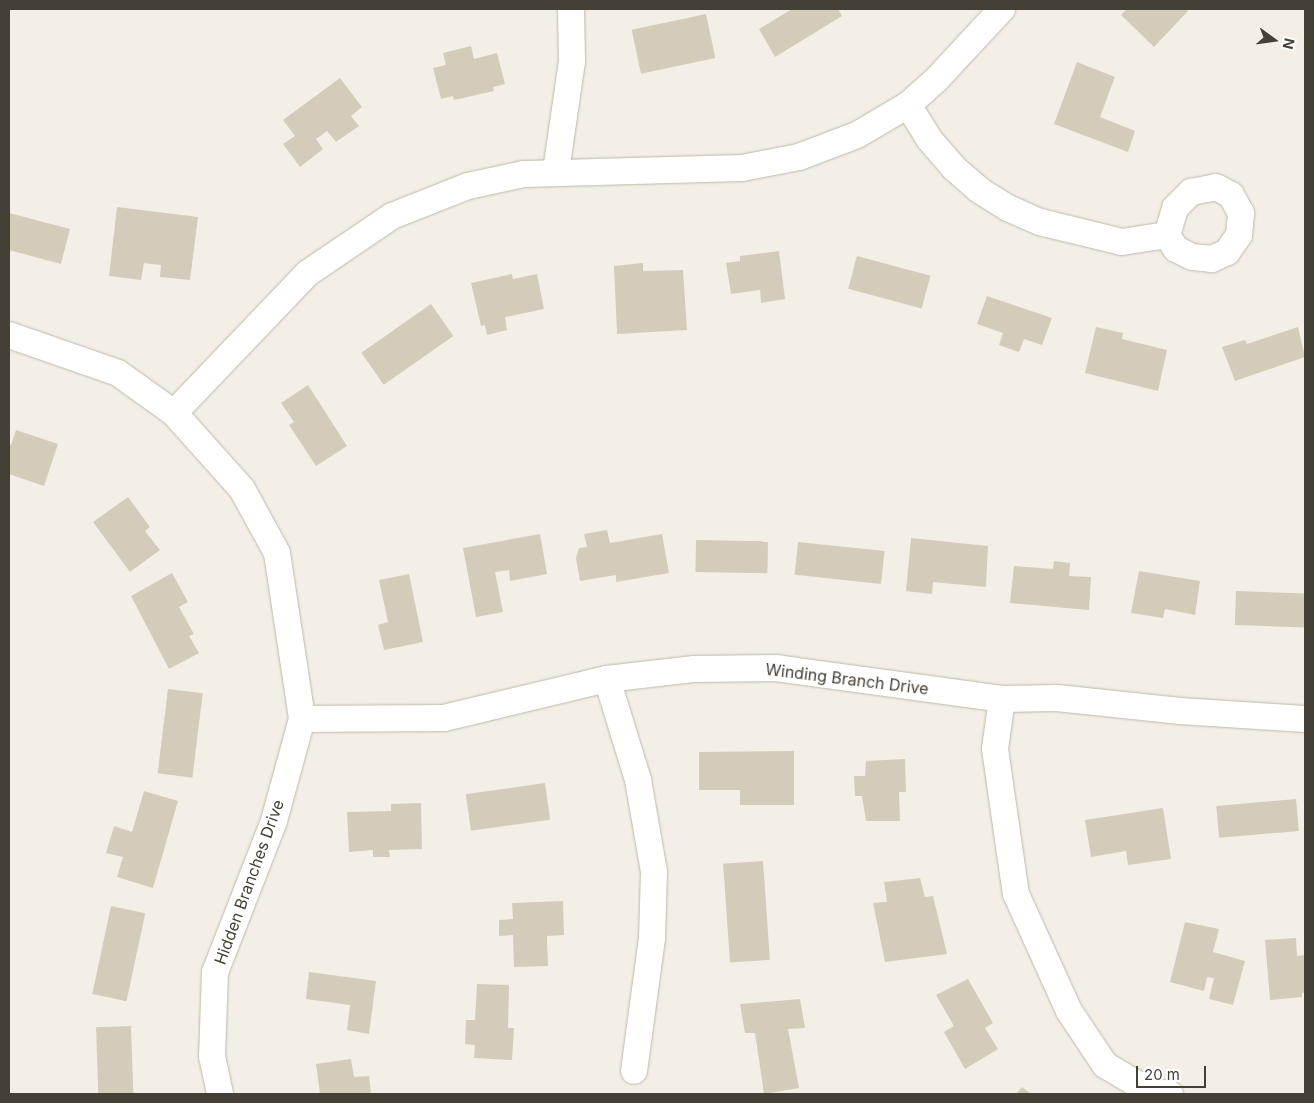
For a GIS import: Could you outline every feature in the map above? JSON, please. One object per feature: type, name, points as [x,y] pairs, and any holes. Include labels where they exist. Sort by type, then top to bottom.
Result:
[{"type":"street","points":[[556,171],[572,61],[572,9]]},
{"type":"street","points":[[174,413],[308,273],[392,216],[468,186],[556,171],[752,166],[799,157],[858,135],[908,105],[936,80],[1002,9]]},
{"type":"street","points":[[908,105],[929,139],[954,168],[979,190],[1008,208],[1040,222],[1122,242],[1167,235]]},
{"type":"street","name":"Hidden Branches Drive","points":[[9,336],[118,373],[174,413],[242,489],[277,553],[302,719],[274,821],[215,972],[212,1056],[220,1094]]},
{"type":"street","name":"Winding Branch Drive","points":[[302,719],[444,718],[607,679],[694,669],[776,668],[1002,699],[1057,698],[1180,711],[1305,719]]},
{"type":"street","points":[[607,679],[638,780],[654,872],[652,938],[634,1070]]},
{"type":"street","points":[[1002,699],[996,749],[1003,819],[1016,894],[1069,1011],[1105,1065],[1149,1091],[1170,1094]]},
{"type":"building","points":[[792,9],[838,9],[842,16],[775,57],[759,29]]},
{"type":"building","points":[[1127,9],[1186,9],[1188,11],[1154,47],[1121,15]]},
{"type":"building","points":[[706,14],[715,58],[641,74],[632,30]]},
{"type":"building","points":[[471,46],[474,59],[497,53],[505,84],[493,87],[494,91],[454,100],[453,96],[441,99],[433,68],[446,65],[443,53]]},
{"type":"building","points":[[1077,62],[1115,77],[1100,117],[1135,131],[1128,152],[1054,124]]},
{"type":"building","points":[[340,78],[362,107],[351,116],[359,126],[336,142],[327,131],[316,139],[323,149],[300,167],[283,144],[295,136],[283,120]]},
{"type":"building","points":[[117,207],[198,217],[190,280],[160,277],[161,265],[144,263],[141,280],[109,276]]},
{"type":"building","points":[[9,213],[70,229],[61,264],[9,250]]},
{"type":"building","points":[[779,251],[785,299],[761,303],[760,290],[731,294],[726,263],[740,261],[740,256]]},
{"type":"building","points":[[857,256],[930,276],[922,309],[848,289]]},
{"type":"building","points":[[643,263],[643,271],[683,270],[687,330],[617,334],[614,266]]},
{"type":"building","points":[[512,274],[513,279],[537,274],[544,309],[505,317],[507,330],[487,335],[485,325],[481,326],[471,283]]},
{"type":"building","points":[[987,296],[1052,318],[1042,345],[1024,339],[1019,352],[999,345],[1003,333],[977,324]]},
{"type":"building","points":[[431,304],[453,336],[384,385],[361,353]]},
{"type":"building","points":[[1096,327],[1123,333],[1122,339],[1167,350],[1158,391],[1085,373]]},
{"type":"building","points":[[1298,327],[1305,357],[1235,381],[1222,347],[1245,340],[1247,344]]},
{"type":"building","points":[[308,385],[347,446],[316,466],[289,425],[294,422],[281,403]]},
{"type":"building","points":[[16,430],[58,444],[44,486],[9,474],[9,444],[11,445]]},
{"type":"building","points":[[128,497],[150,527],[145,531],[160,550],[130,572],[93,522]]},
{"type":"building","points":[[607,530],[610,543],[662,534],[669,573],[616,582],[616,575],[580,581],[576,558],[579,548],[587,547],[584,534]]},
{"type":"building","points":[[540,534],[547,574],[510,581],[509,570],[495,572],[503,612],[476,617],[463,548]]},
{"type":"building","points":[[911,538],[988,546],[986,587],[933,582],[932,594],[906,591]]},
{"type":"building","points":[[696,540],[768,541],[767,573],[695,572]]},
{"type":"building","points":[[798,542],[885,551],[881,584],[795,575]]},
{"type":"building","points":[[1054,561],[1070,563],[1069,576],[1091,577],[1089,610],[1010,603],[1014,566],[1053,569]]},
{"type":"building","points":[[1139,571],[1200,581],[1195,615],[1165,609],[1163,618],[1131,613]]},
{"type":"building","points":[[172,573],[188,602],[179,607],[194,634],[189,636],[199,653],[169,669],[131,596]]},
{"type":"building","points":[[409,574],[423,642],[384,650],[378,625],[388,622],[379,580]]},
{"type":"building","points":[[1236,591],[1305,593],[1304,627],[1235,625]]},
{"type":"building","points":[[168,689],[203,693],[192,778],[158,773]]},
{"type":"building","points":[[794,751],[794,805],[740,805],[740,790],[699,790],[699,752]]},
{"type":"building","points":[[905,759],[906,792],[899,792],[900,821],[866,821],[862,796],[855,796],[854,776],[865,776],[866,761]]},
{"type":"building","points":[[545,783],[550,820],[471,831],[466,794]]},
{"type":"building","points":[[144,791],[178,801],[153,888],[117,877],[123,857],[106,853],[114,826],[132,832]]},
{"type":"building","points":[[1296,799],[1299,831],[1219,838],[1216,806]]},
{"type":"building","points":[[421,803],[422,849],[389,850],[390,857],[373,857],[373,850],[349,852],[347,812],[391,811],[391,804]]},
{"type":"building","points":[[1163,808],[1171,859],[1128,865],[1126,851],[1091,857],[1085,820]]},
{"type":"building","points":[[763,861],[770,960],[730,963],[723,864]]},
{"type":"building","points":[[920,878],[925,897],[933,896],[947,954],[885,962],[873,903],[887,902],[884,882]]},
{"type":"building","points":[[563,901],[564,935],[547,936],[548,966],[514,967],[513,935],[499,936],[499,920],[513,919],[512,903]]},
{"type":"building","points":[[111,906],[145,913],[127,1001],[92,994]]},
{"type":"building","points":[[1185,922],[1219,929],[1213,952],[1245,961],[1233,1005],[1209,999],[1214,978],[1207,977],[1204,991],[1170,982]]},
{"type":"building","points":[[1296,938],[1297,956],[1305,955],[1305,992],[1302,993],[1302,997],[1270,1000],[1265,940]]},
{"type":"building","points":[[309,972],[376,981],[369,1034],[347,1030],[350,1005],[306,999]]},
{"type":"building","points":[[968,979],[993,1023],[985,1028],[998,1049],[965,1069],[944,1032],[954,1026],[936,995]]},
{"type":"building","points":[[477,984],[509,985],[508,1028],[514,1028],[512,1060],[474,1058],[475,1045],[465,1044],[466,1020],[475,1020]]},
{"type":"building","points":[[800,999],[805,1028],[788,1029],[799,1088],[764,1094],[755,1033],[745,1033],[740,1004]]},
{"type":"building","points":[[131,1026],[133,1094],[98,1094],[96,1027]]},
{"type":"building","points":[[351,1059],[354,1077],[369,1076],[371,1094],[320,1094],[316,1064]]},
{"type":"building","points":[[1022,1087],[1031,1094],[1016,1094]]}]
